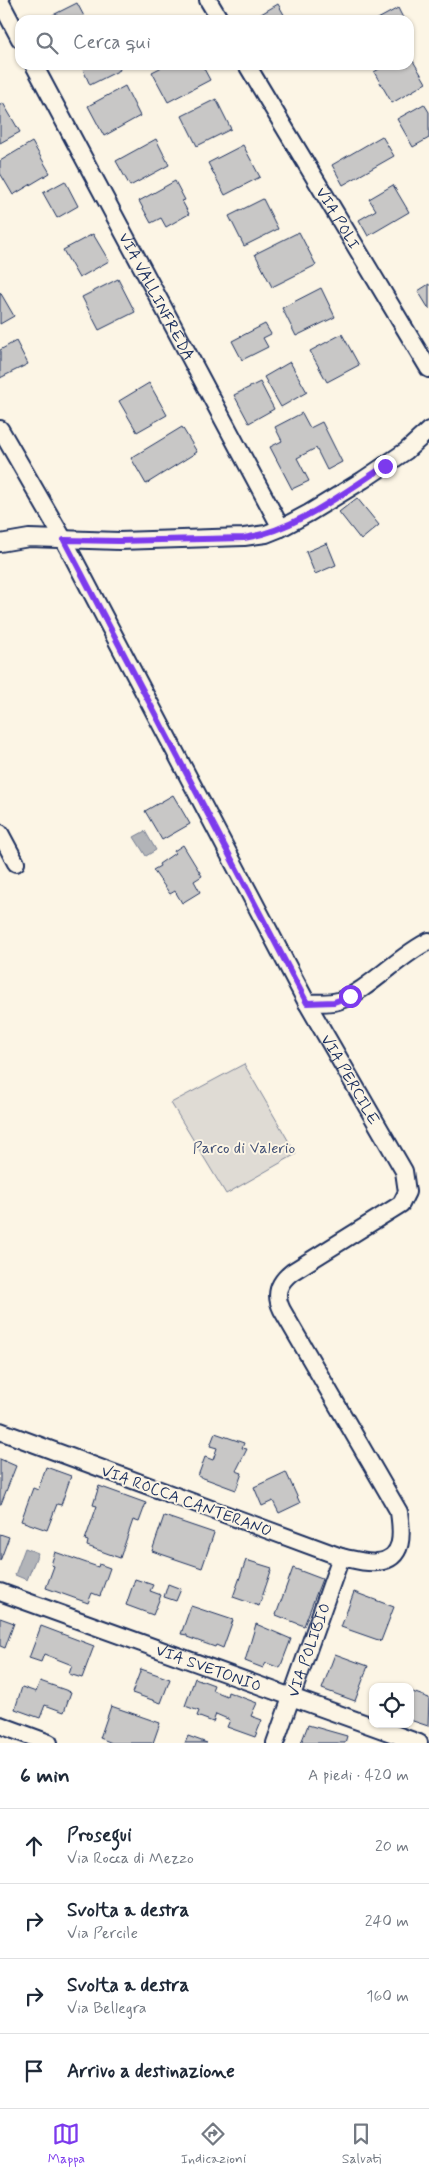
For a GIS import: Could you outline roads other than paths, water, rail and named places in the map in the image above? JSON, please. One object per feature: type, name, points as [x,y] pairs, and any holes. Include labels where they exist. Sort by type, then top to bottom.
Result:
[{"type":"street","points":[[208,0],[217,15]]},
{"type":"street","points":[[0,1],[15,29]]},
{"type":"street","name":"VIA VALLINFREDA","points":[[37,70],[281,528]]},
{"type":"street","name":"VIA POLI","points":[[250,70],[429,369]]},
{"type":"street","name":"VIA PERCILE","points":[[0,429],[64,540],[307,1003],[400,1163],[407,1185],[406,1197],[402,1204],[292,1272],[281,1282],[277,1295],[282,1310],[399,1512],[402,1532],[400,1545],[392,1556],[377,1562]]},
{"type":"street","points":[[0,543],[29,538],[119,541],[244,538],[266,534],[281,528],[335,498],[385,466],[429,430]]},
{"type":"street","points":[[0,834],[16,863]]},
{"type":"street","points":[[307,1003],[334,1002],[350,996],[410,952],[429,941]]},
{"type":"street","name":"VIA ROCCA CANTERANO","points":[[0,1431],[341,1558],[377,1562]]},
{"type":"street","name":"VIA POLIBIO","points":[[275,1743],[341,1558]]},
{"type":"street","name":"VIA SVETONIO","points":[[0,1592],[419,1743]]},
{"type":"street","points":[[0,1725],[49,1743]]},
{"type":"park label","name":"Parco di Valerio","points":[[244,1147]]}]
